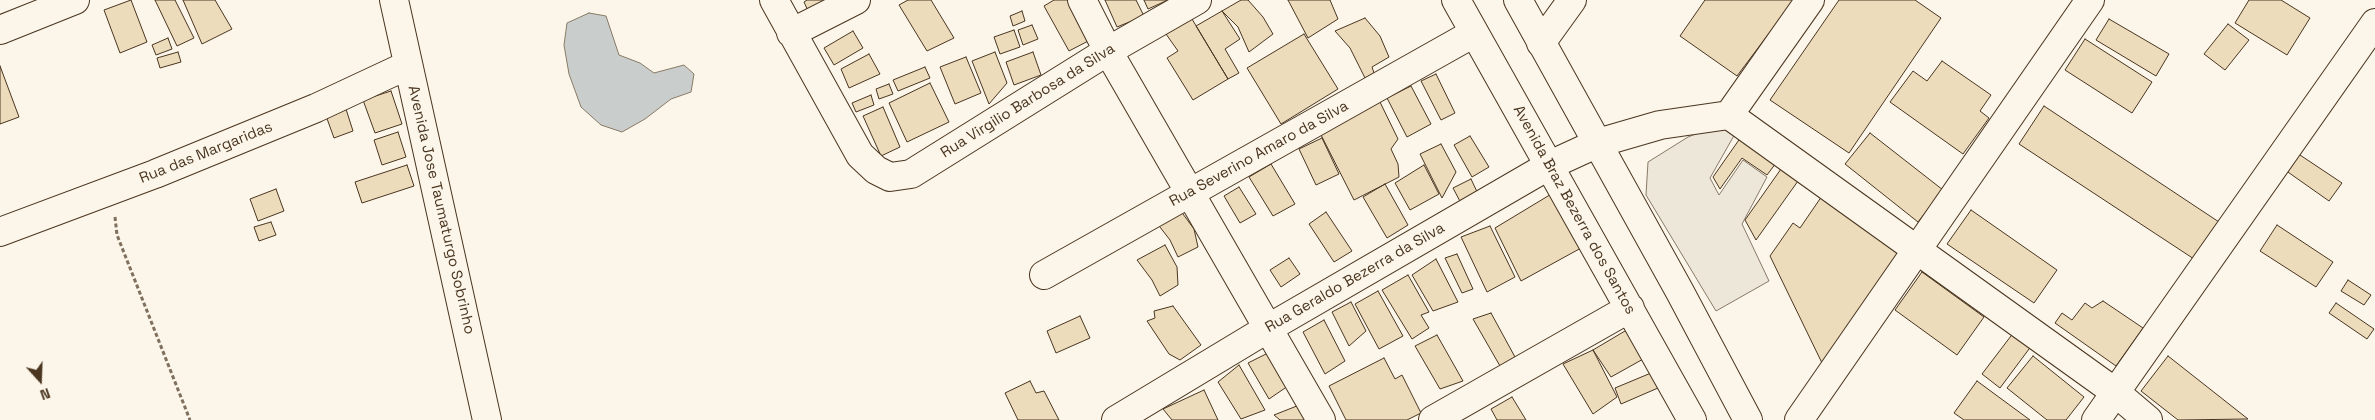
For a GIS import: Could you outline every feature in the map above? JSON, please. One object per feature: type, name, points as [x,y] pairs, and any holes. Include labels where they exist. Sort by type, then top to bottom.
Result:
[{"type":"street","points":[[0,30],[75,0]]},
{"type":"street","name":"Avenida Jose Taumaturgo Sobrinho","points":[[394,0],[488,420]]},
{"type":"street","name":"Rua Virgilio Barbosa da Silva","points":[[774,0],[860,155],[876,170],[890,177],[911,174],[1108,51],[1196,0]]},
{"type":"street","points":[[791,33],[856,0]]},
{"type":"street","points":[[1082,0],[1108,51],[1321,420]]},
{"type":"street","name":"Avenida Braz Bezerra dos Santos","points":[[1456,0],[1692,420]]},
{"type":"street","points":[[1541,43],[1572,0]]},
{"type":"street","points":[[1810,0],[1729,115],[2115,392],[2148,420]]},
{"type":"street","points":[[1799,420],[2090,0]]},
{"type":"street","points":[[1517,3],[1598,143],[1748,420]]},
{"type":"street","points":[[2096,420],[2375,23]]},
{"type":"street","name":"Rua Severino Amaro da Silva","points":[[1044,275],[1474,34]]},
{"type":"street","name":"Rua das Margaridas","points":[[0,232],[113,190],[316,108],[408,65]]},
{"type":"street","name":"Rua Geraldo Bezerra da Silva","points":[[1116,420],[1267,329],[1550,165],[1598,143],[1660,124],[1729,115]]},
{"type":"street","points":[[1433,420],[1630,308]]},
{"type":"path","points":[[113,190],[117,235],[190,420]]},
{"type":"shaded area","points":[[589,13],[606,16],[619,55],[640,63],[654,73],[684,65],[694,74],[691,92],[671,99],[645,119],[622,132],[601,125],[581,107],[569,74],[564,45],[567,23]]},
{"type":"shaded area","points":[[1724,123],[1736,132],[1710,178],[1719,195],[1743,160],[1767,177],[1742,224],[1769,281],[1716,311],[1646,195],[1648,162],[1688,137]]},
{"type":"building","points":[[131,0],[147,42],[120,53],[104,10]]},
{"type":"building","points":[[155,0],[175,0],[194,38],[177,46]]},
{"type":"building","points":[[183,0],[215,0],[232,29],[202,44]]},
{"type":"building","points":[[807,0],[829,0],[809,13],[804,2]]},
{"type":"building","points":[[908,0],[931,0],[954,38],[927,51],[899,5]]},
{"type":"building","points":[[1054,0],[1071,0],[1092,39],[1069,51],[1044,6]]},
{"type":"building","points":[[1105,0],[1136,0],[1144,16],[1117,27]]},
{"type":"building","points":[[1144,0],[1168,0],[1148,9]]},
{"type":"building","points":[[1241,0],[1248,0],[1263,17],[1273,34],[1249,52],[1238,27],[1222,11]]},
{"type":"building","points":[[1288,0],[1330,0],[1338,19],[1308,38]]},
{"type":"building","points":[[1705,0],[1794,0],[1737,76],[1680,36]]},
{"type":"building","points":[[1839,0],[1915,0],[1941,18],[1849,153],[1770,100]]},
{"type":"building","points":[[2249,0],[2281,0],[2310,18],[2287,55],[2235,23]]},
{"type":"building","points":[[1022,11],[1025,21],[1013,26],[1010,16]]},
{"type":"building","points":[[1222,11],[1240,39],[1225,49],[1239,73],[1228,79],[1196,26]]},
{"type":"building","points":[[1365,18],[1380,36],[1389,57],[1372,67],[1374,73],[1365,78],[1350,48],[1335,31]]},
{"type":"building","points":[[1192,19],[1228,79],[1193,100],[1167,58],[1178,51],[1166,34]]},
{"type":"building","points":[[2109,19],[2169,54],[2156,76],[2096,40]]},
{"type":"building","points":[[2228,24],[2249,40],[2225,70],[2204,54]]},
{"type":"building","points":[[1032,25],[1038,39],[1023,45],[1018,30]]},
{"type":"building","points":[[1014,30],[1020,47],[1000,54],[994,37]]},
{"type":"building","points":[[853,31],[863,48],[834,65],[824,48]]},
{"type":"building","points":[[1304,34],[1338,89],[1281,124],[1247,68]]},
{"type":"building","points":[[168,38],[172,49],[156,55],[152,45]]},
{"type":"building","points":[[2085,39],[2152,82],[2132,113],[2065,70]]},
{"type":"building","points":[[178,52],[181,62],[160,68],[157,58]]},
{"type":"building","points":[[995,52],[1007,83],[989,104],[972,61]]},
{"type":"building","points":[[1033,52],[1041,75],[1014,85],[1006,62]]},
{"type":"building","points":[[869,54],[880,74],[849,88],[841,69]]},
{"type":"building","points":[[966,57],[981,93],[955,104],[940,67]]},
{"type":"building","points":[[1942,61],[1991,95],[1980,111],[1989,118],[1963,154],[1890,102],[1913,71],[1927,81]]},
{"type":"building","points":[[0,66],[19,117],[0,124]]},
{"type":"building","points":[[925,67],[930,78],[898,91],[893,80]]},
{"type":"building","points":[[1436,74],[1455,113],[1441,120],[1421,81]]},
{"type":"building","points":[[930,83],[949,122],[907,142],[889,103]]},
{"type":"building","points":[[889,84],[893,94],[879,99],[876,89]]},
{"type":"building","points":[[1411,86],[1431,124],[1407,137],[1387,98]]},
{"type":"building","points":[[391,91],[402,124],[375,133],[363,100]]},
{"type":"building","points":[[871,95],[874,105],[856,112],[852,103]]},
{"type":"building","points":[[1379,100],[1398,139],[1391,149],[1398,164],[1399,177],[1354,200],[1319,131]]},
{"type":"building","points":[[345,106],[353,131],[334,138],[325,113]]},
{"type":"building","points":[[2044,106],[2219,222],[2194,259],[2019,144]]},
{"type":"building","points":[[883,107],[900,147],[881,156],[863,116]]},
{"type":"building","points":[[398,132],[406,157],[382,165],[374,140]]},
{"type":"building","points":[[1870,133],[1943,190],[1918,222],[1845,164]]},
{"type":"building","points":[[1470,136],[1489,167],[1472,177],[1454,145]]},
{"type":"building","points":[[1741,137],[1776,163],[1767,175],[1742,158],[1720,189],[1713,177]]},
{"type":"building","points":[[1322,138],[1339,174],[1316,185],[1299,149]]},
{"type":"building","points":[[1441,144],[1456,172],[1442,198],[1420,154]]},
{"type":"building","points":[[2297,153],[2342,183],[2329,201],[2285,170]]},
{"type":"building","points":[[1271,164],[1295,204],[1273,216],[1249,177]]},
{"type":"building","points":[[407,165],[414,186],[362,203],[355,182]]},
{"type":"building","points":[[1424,165],[1439,194],[1410,210],[1395,183]]},
{"type":"building","points":[[1781,169],[1798,181],[1756,240],[1745,220]]},
{"type":"building","points":[[1471,179],[1480,198],[1463,207],[1453,188]]},
{"type":"building","points":[[1385,184],[1408,225],[1387,238],[1363,197]]},
{"type":"building","points":[[1239,187],[1256,214],[1240,223],[1224,196]]},
{"type":"building","points":[[276,189],[284,211],[258,221],[250,199]]},
{"type":"building","points":[[1553,193],[1581,248],[1521,281],[1495,228]]},
{"type":"building","points":[[1824,193],[1903,248],[1822,363],[1770,256],[1793,223],[1800,228]]},
{"type":"building","points":[[1180,210],[1194,229],[1198,247],[1178,257],[1170,240],[1156,222]]},
{"type":"building","points":[[1971,210],[2057,270],[2034,303],[1947,244]]},
{"type":"building","points":[[1326,212],[1352,251],[1334,262],[1309,224]]},
{"type":"building","points":[[271,222],[276,235],[259,241],[254,227]]},
{"type":"building","points":[[2277,225],[2333,262],[2316,287],[2260,251]]},
{"type":"building","points":[[1490,226],[1515,277],[1487,292],[1461,237]]},
{"type":"building","points":[[1165,245],[1177,267],[1178,285],[1160,296],[1152,280],[1137,260]]},
{"type":"building","points":[[1457,254],[1473,289],[1462,293],[1445,258]]},
{"type":"building","points":[[1289,258],[1300,274],[1281,287],[1270,270]]},
{"type":"building","points":[[1436,259],[1458,302],[1433,311],[1412,275]]},
{"type":"building","points":[[1922,272],[1984,317],[1957,355],[1895,310]]},
{"type":"building","points":[[1408,275],[1429,312],[1421,315],[1429,328],[1412,339],[1382,290]]},
{"type":"building","points":[[2348,280],[2371,295],[2364,305],[2341,291]]},
{"type":"building","points":[[1378,291],[1403,336],[1379,349],[1355,304]]},
{"type":"building","points":[[2103,301],[2143,328],[2116,366],[2055,323],[2062,313],[2072,320],[2085,303],[2092,308]]},
{"type":"building","points":[[1351,302],[1366,331],[1349,346],[1332,312]]},
{"type":"building","points":[[2336,303],[2374,329],[2367,339],[2329,313]]},
{"type":"building","points":[[1173,306],[1201,345],[1180,360],[1169,354],[1147,321],[1155,318],[1154,311]]},
{"type":"building","points":[[1491,313],[1515,357],[1500,366],[1473,319]]},
{"type":"building","points":[[1080,316],[1090,338],[1056,353],[1047,331]]},
{"type":"building","points":[[1324,320],[1345,361],[1325,374],[1303,332]]},
{"type":"building","points":[[1630,328],[1645,358],[1611,377],[1593,350]]},
{"type":"building","points":[[2014,332],[2032,345],[2000,388],[1982,374]]},
{"type":"building","points":[[1437,335],[1463,381],[1440,389],[1415,346]]},
{"type":"building","points":[[1593,350],[1617,397],[1593,414],[1563,364]]},
{"type":"building","points":[[1268,353],[1288,386],[1269,399],[1248,363]]},
{"type":"building","points":[[2033,356],[2084,397],[2066,420],[2047,420],[2007,388]]},
{"type":"building","points":[[2168,356],[2248,419],[2178,420],[2141,391]]},
{"type":"building","points":[[1384,358],[1395,379],[1402,375],[1421,413],[1407,420],[1346,420],[1329,386]]},
{"type":"building","points":[[1239,365],[1265,410],[1241,419],[1218,382]]},
{"type":"building","points":[[1651,373],[1658,388],[1621,404],[1615,388]]},
{"type":"building","points":[[1030,381],[1036,393],[1044,391],[1059,420],[1018,420],[1005,393]]},
{"type":"building","points":[[1977,381],[2030,420],[1964,420],[1954,413]]},
{"type":"building","points":[[1204,390],[1218,420],[1172,420],[1163,409]]},
{"type":"building","points":[[1512,397],[1526,420],[1497,420],[1491,409]]},
{"type":"building","points":[[1307,402],[1316,420],[1280,420],[1274,415]]}]
